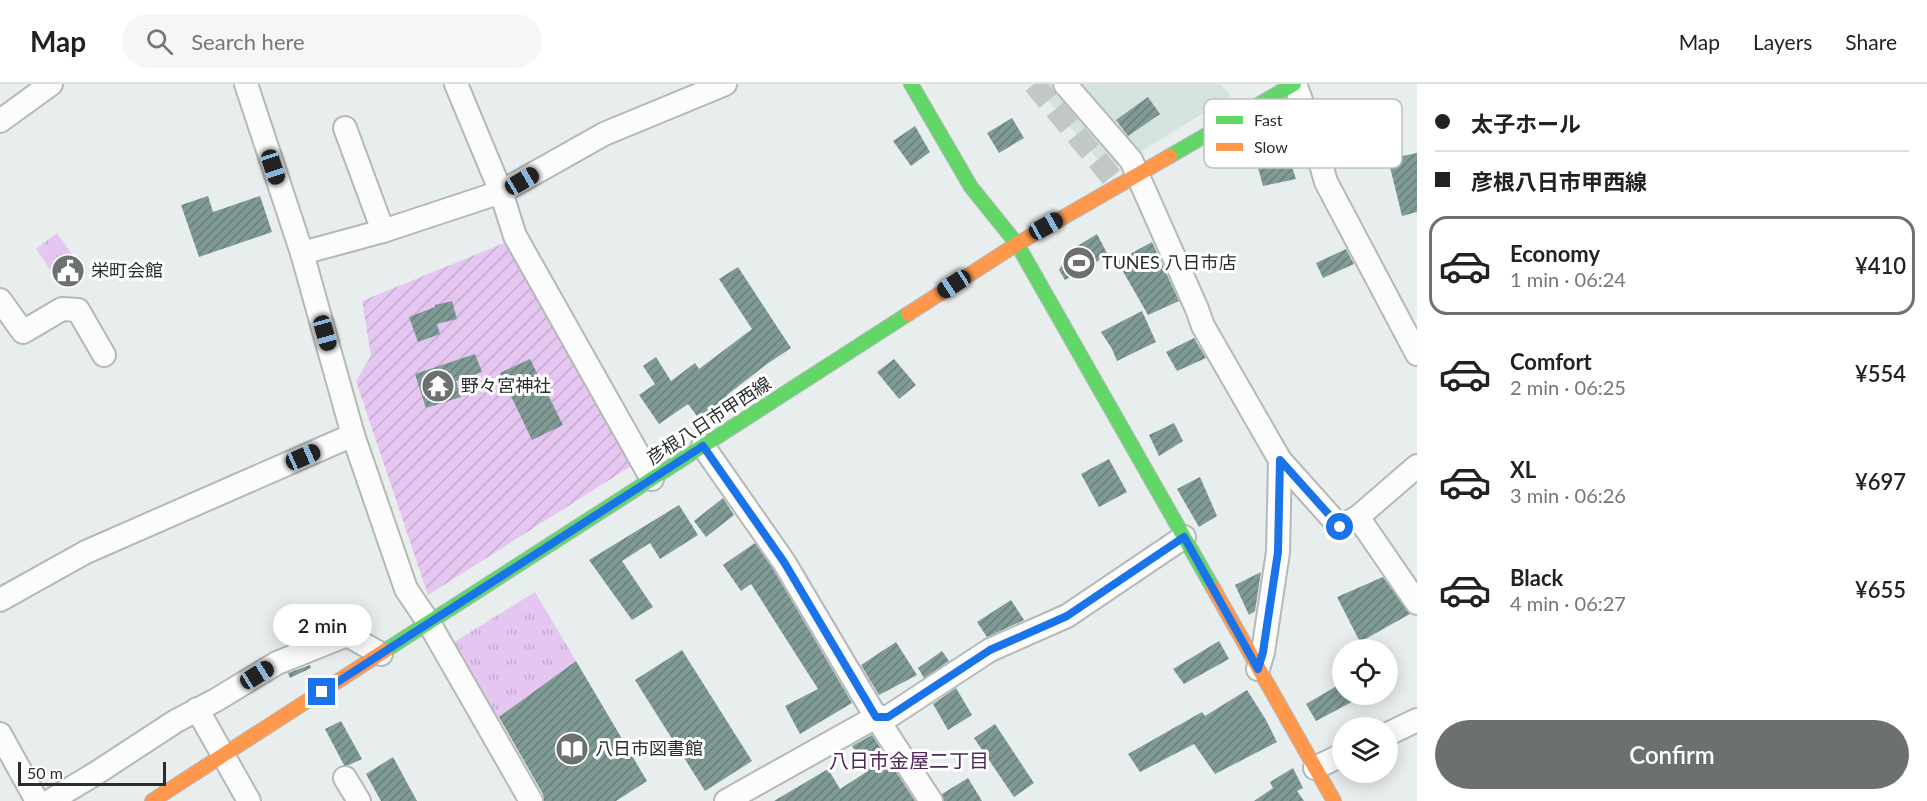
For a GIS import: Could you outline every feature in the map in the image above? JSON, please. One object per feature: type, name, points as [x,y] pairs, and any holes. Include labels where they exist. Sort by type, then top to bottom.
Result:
[{"type":"main road","points":[[911,84],[971,187],[1017,243],[1334,801]]},
{"type":"main road","name":"彦根八日市甲西線","points":[[1269,99],[1295,84]]},
{"type":"main road","name":"彦根八日市甲西線","points":[[152,801],[1017,243],[1204,137]]},
{"type":"street","points":[[0,121],[51,84]]},
{"type":"street","points":[[246,84],[302,253],[353,435],[406,589],[429,623],[531,801]]},
{"type":"street","points":[[456,84],[501,192],[515,236],[652,479]]},
{"type":"street","points":[[302,253],[383,231],[501,192],[604,134],[725,84]]},
{"type":"street","points":[[1065,84],[1126,154],[1138,175],[1203,326],[1280,460],[1340,527],[1358,517],[1417,466]]},
{"type":"street","points":[[1295,84],[1300,99]]},
{"type":"street","points":[[345,128],[383,231]]},
{"type":"street","points":[[1322,168],[1326,182],[1417,354]]},
{"type":"street","points":[[0,300],[23,332],[62,309],[78,310],[104,355]]},
{"type":"street","points":[[0,600],[86,552],[353,435]]},
{"type":"street","points":[[703,446],[784,562],[876,717],[931,801]]},
{"type":"street","points":[[1258,669],[1263,652],[1278,552],[1280,460]]},
{"type":"street","points":[[1358,517],[1417,603]]},
{"type":"street","points":[[726,801],[876,717],[888,717],[990,650],[1067,616],[1184,537]]},
{"type":"street","points":[[50,801],[176,721],[277,663],[347,634],[381,654]]},
{"type":"street","points":[[197,709],[249,801]]},
{"type":"street","points":[[1398,729],[1417,720]]},
{"type":"street","points":[[0,734],[37,801]]},
{"type":"street","points":[[1315,768],[1332,760]]},
{"type":"street","points":[[345,778],[359,801]]},
{"type":"shaded area","points":[[1034,84],[1220,84],[1231,96],[1226,99],[1204,99],[1204,113],[1108,172]]},
{"type":"green space","points":[[57,233],[74,257],[52,272],[36,249]]},
{"type":"green space","points":[[509,241],[636,463],[428,595],[356,381],[371,356],[362,301]]},
{"type":"green space","points":[[535,592],[576,661],[498,718],[451,644]]},
{"type":"building","points":[[1148,97],[1160,114],[1128,136],[1116,120]]},
{"type":"building","points":[[1012,118],[1024,138],[999,153],[987,133]]},
{"type":"building","points":[[915,126],[930,152],[911,166],[893,141]]},
{"type":"building","points":[[1417,153],[1417,212],[1402,216],[1390,168],[1402,168],[1402,156]]},
{"type":"building","points":[[1258,168],[1292,168],[1296,179],[1263,186]]},
{"type":"building","points":[[208,196],[213,212],[260,196],[272,232],[199,257],[181,205]]},
{"type":"building","name":"TUNES 八日市店","points":[[1097,234],[1108,255],[1065,280],[1059,270],[1071,250]]},
{"type":"building","points":[[1152,242],[1179,301],[1148,315],[1117,261]]},
{"type":"building","points":[[1346,249],[1354,264],[1323,278],[1316,263]]},
{"type":"building","points":[[738,267],[791,348],[767,364],[699,419],[688,404],[659,424],[639,395],[655,384],[643,366],[656,357],[671,381],[695,363],[699,369],[752,329],[719,279]]},
{"type":"building","points":[[452,301],[457,319],[437,324],[440,334],[418,342],[409,317],[435,307],[435,305]]},
{"type":"building","points":[[1142,311],[1156,342],[1117,361],[1101,332]]},
{"type":"building","points":[[1194,338],[1206,358],[1177,371],[1166,352]]},
{"type":"building","name":"野々宮神社","points":[[475,354],[482,372],[456,381],[461,397],[426,408],[415,374]]},
{"type":"building","points":[[530,359],[563,425],[532,440],[500,373]]},
{"type":"building","points":[[894,359],[916,385],[899,399],[877,372]]},
{"type":"building","points":[[1174,423],[1183,441],[1159,456],[1149,435]]},
{"type":"building","points":[[1109,459],[1127,492],[1099,507],[1081,474]]},
{"type":"building","points":[[1200,477],[1217,516],[1199,527],[1177,489]]},
{"type":"building","points":[[723,498],[734,515],[706,537],[694,521]]},
{"type":"building","points":[[679,505],[698,535],[660,559],[650,543],[622,561],[653,607],[632,620],[589,560]]},
{"type":"building","points":[[755,543],[773,569],[852,703],[800,734],[785,706],[818,689],[751,584],[741,591],[723,565]]},
{"type":"building","points":[[1261,572],[1255,611],[1249,615],[1235,585]]},
{"type":"building","points":[[1383,577],[1410,614],[1365,639],[1358,639],[1337,597]]},
{"type":"building","points":[[1011,600],[1024,620],[987,637],[977,622]]},
{"type":"building","points":[[1219,641],[1229,659],[1184,684],[1173,669]]},
{"type":"building","points":[[896,642],[917,675],[879,695],[861,665]]},
{"type":"building","points":[[682,650],[752,761],[705,791],[635,680]]},
{"type":"building","points":[[942,651],[949,661],[924,678],[918,668]]},
{"type":"building","name":"八日市図書館","points":[[576,661],[647,781],[616,801],[544,801],[543,794],[499,717]]},
{"type":"building","points":[[310,665],[311,668],[290,678],[288,673]]},
{"type":"building","points":[[956,688],[972,715],[948,730],[933,704]]},
{"type":"building","points":[[1332,689],[1332,705],[1346,705],[1316,721],[1306,704]]},
{"type":"building","points":[[1247,690],[1277,742],[1215,774],[1194,744],[1140,772],[1128,754],[1202,712],[1205,716]]},
{"type":"building","points":[[341,721],[362,759],[349,765],[344,765],[325,729]]},
{"type":"building","points":[[995,724],[1034,783],[1014,797],[974,738]]},
{"type":"building","points":[[872,735],[915,801],[774,801],[828,769],[840,789],[868,771],[852,746]]},
{"type":"building","points":[[393,757],[417,801],[381,801],[366,774]]},
{"type":"building","points":[[1293,768],[1303,788],[1297,791],[1304,801],[1254,801],[1273,788],[1270,782]]},
{"type":"building","points":[[968,778],[982,801],[944,801],[942,794]]},
{"type":"tunnel","points":[[1034,84],[1119,186]]},
{"type":"traffic: fast","points":[[911,84],[971,187],[1017,244],[1213,588]]},
{"type":"traffic: fast","points":[[1268,99],[1294,84]]},
{"type":"traffic: fast","points":[[1170,156],[1204,136]]},
{"type":"traffic: fast","points":[[386,650],[908,314]]},
{"type":"traffic: slow","points":[[908,314],[1017,244],[1170,156]]},
{"type":"traffic: slow","points":[[1213,588],[1334,801]]},
{"type":"traffic: slow","points":[[152,801],[386,650]]},
{"type":"place","name":"TUNES 八日市店","points":[[1079,263]]},
{"type":"place","name":"栄町会館","points":[[68,271]]},
{"type":"place","name":"野々宮神社","points":[[438,386]]},
{"type":"place","name":"八日市図書館","points":[[572,749]]},
{"type":"district","name":"八日市金屋二丁目","points":[[909,761]]},
{"type":"route","points":[[322,692],[703,446],[784,562],[876,717],[888,717],[990,650],[1067,616],[1184,537],[1258,669],[1263,652],[1278,552],[1280,460],[1340,527]]}]
